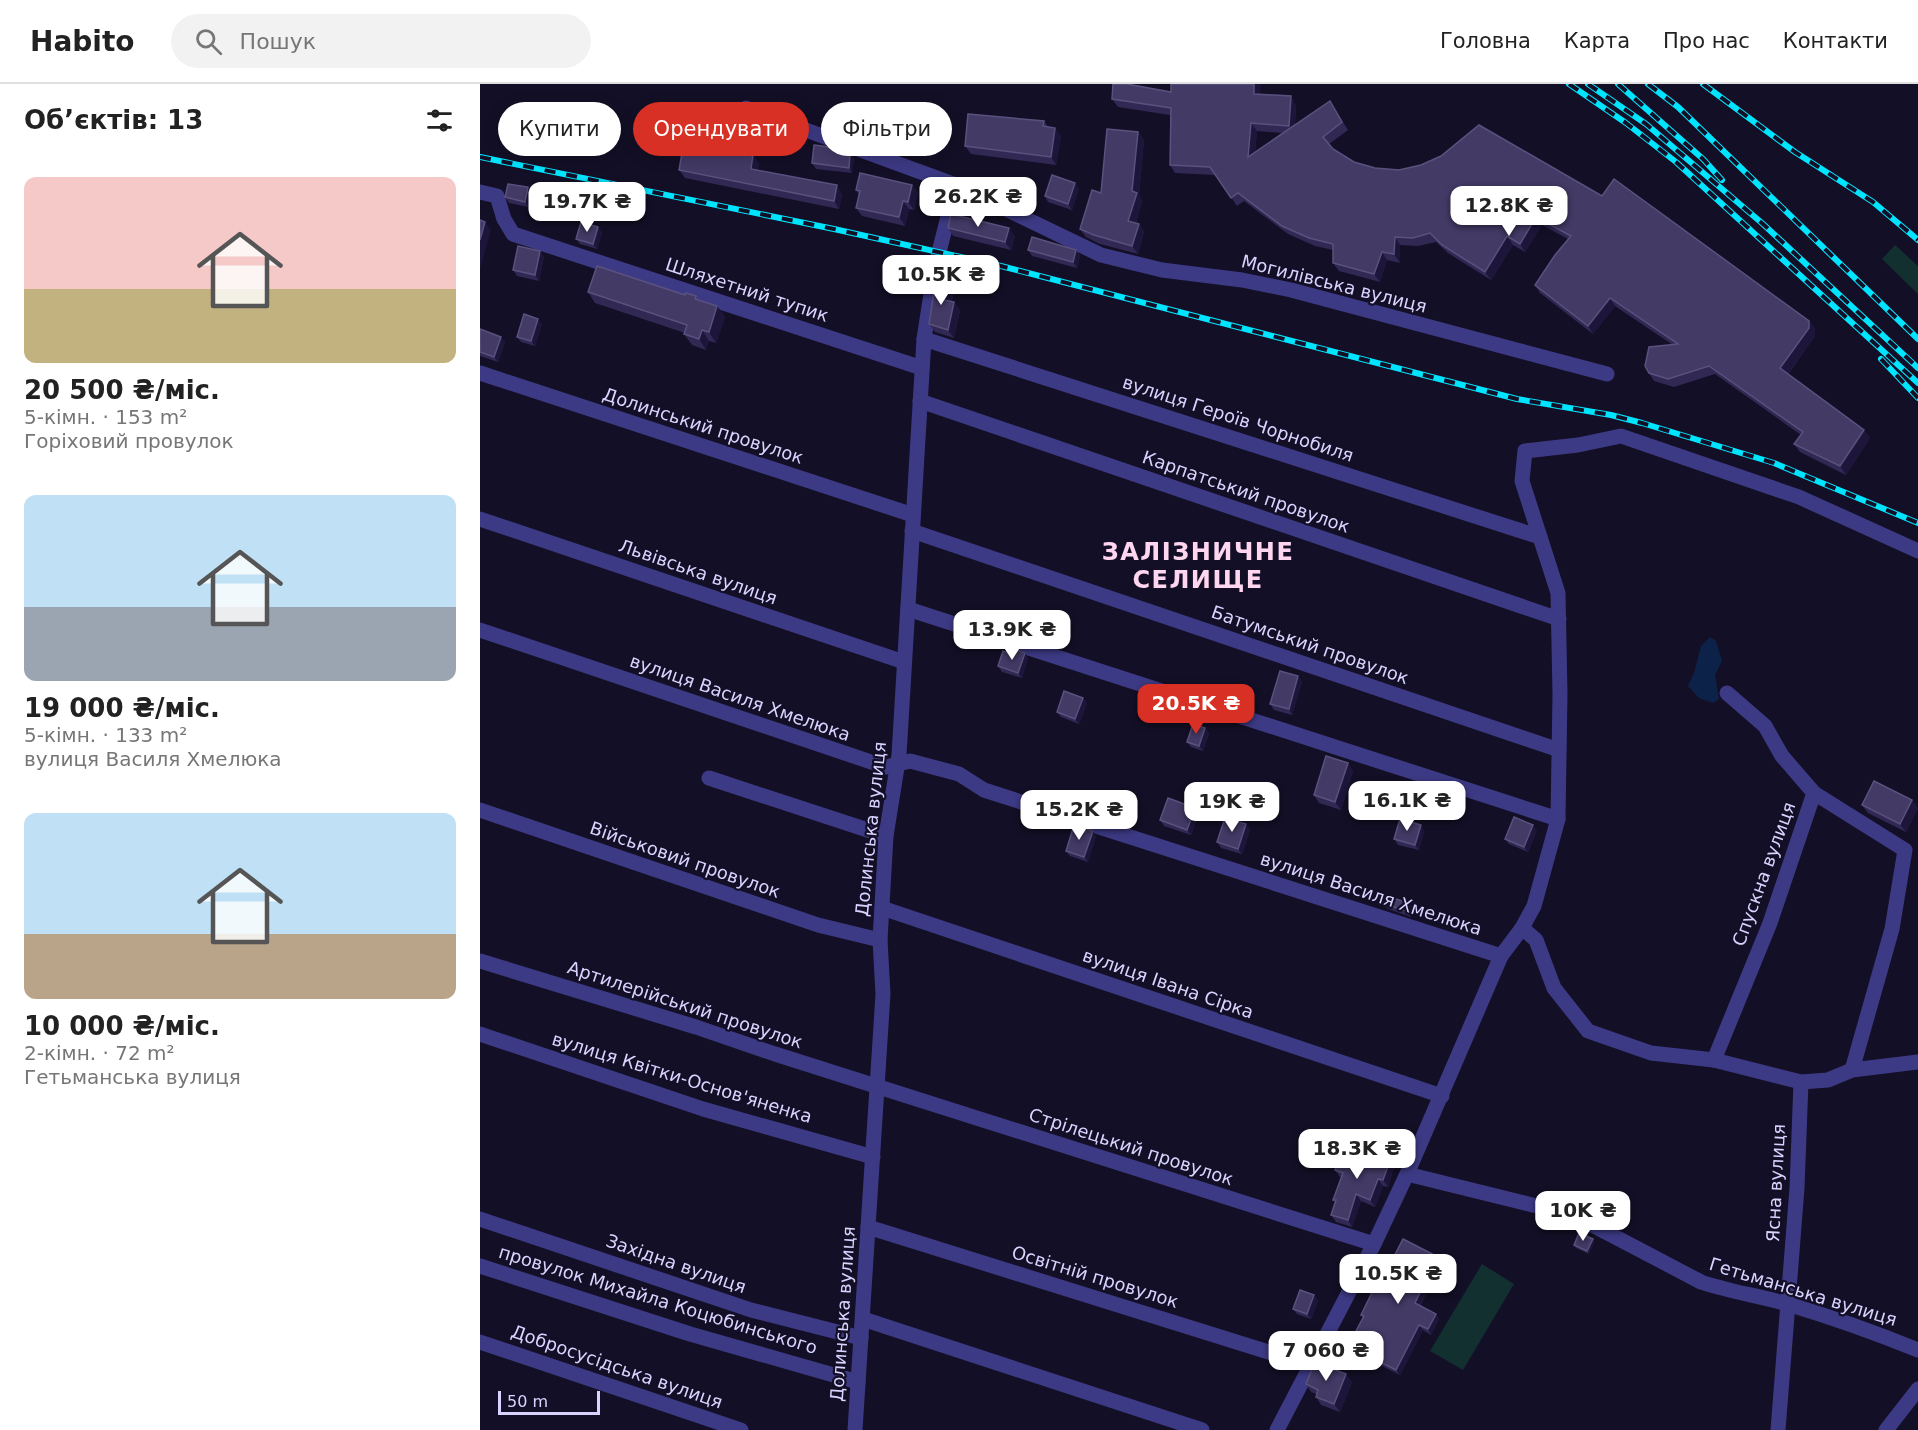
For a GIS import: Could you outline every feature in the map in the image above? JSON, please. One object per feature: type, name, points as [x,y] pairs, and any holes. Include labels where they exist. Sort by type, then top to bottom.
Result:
[{"type":"street","name":"Могилівська вулиця","points":[[809,131],[956,185],[1101,255],[1162,270],[1242,280],[1291,290],[1607,374]]},
{"type":"street","name":"Долинська вулиця","points":[[855,1430],[883,994],[880,940],[886,836],[897,764],[924,339],[943,234],[956,185]]},
{"type":"street","name":"Шляхетний тупик","points":[[480,192],[497,196],[504,219],[513,234],[922,368]]},
{"type":"street","name":"вулиця Героїв Чорнобиля","points":[[924,339],[1540,537]]},
{"type":"street","name":"Долинський провулок","points":[[480,373],[913,515]]},
{"type":"street","name":"Карпатський провулок","points":[[920,401],[1559,619]]},
{"type":"street","points":[[1277,1430],[1374,1244],[1442,1096],[1501,956],[1522,928],[1534,906],[1558,819],[1558,594],[1522,481],[1525,451],[1578,446],[1621,436],[1798,497],[1918,551]]},
{"type":"street","name":"Львівська вулиця","points":[[480,519],[904,662]]},
{"type":"street","name":"Батумський провулок","points":[[912,531],[1559,750]]},
{"type":"street","points":[[908,609],[1558,819]]},
{"type":"street","name":"вулиця Василя Хмелюка","points":[[480,630],[886,767],[910,761],[959,774],[984,790],[1501,956]]},
{"type":"street","name":"Спускна вулиця","points":[[1714,1060],[1770,923],[1814,793],[1782,756],[1765,726],[1727,693]]},
{"type":"street","points":[[709,778],[886,836]]},
{"type":"street","points":[[1814,793],[1905,850],[1892,929],[1852,1070]]},
{"type":"street","name":"Військовий провулок","points":[[480,810],[818,925],[880,940]]},
{"type":"street","name":"вулиця Івана Сірка","points":[[882,908],[1442,1096]]},
{"type":"street","points":[[1522,928],[1536,940],[1554,988],[1588,1032],[1651,1053],[1714,1060],[1801,1082],[1828,1080],[1852,1070],[1918,1062]]},
{"type":"street","name":"Артилерійський провулок","points":[[480,961],[696,1027],[877,1087]]},
{"type":"street","name":"вулиця Квітки-Основ'яненка","points":[[480,1034],[703,1109],[873,1157]]},
{"type":"street","name":"Ясна вулиця","points":[[1778,1430],[1797,1188],[1801,1082]]},
{"type":"street","name":"Стрілецький провулок","points":[[877,1087],[1374,1244]]},
{"type":"street","name":"Гетьманська вулиця","points":[[1407,1174],[1565,1213],[1581,1219],[1701,1282],[1788,1304],[1861,1327],[1918,1350]]},
{"type":"street","name":"Західна вулиця","points":[[480,1219],[751,1310],[861,1338]]},
{"type":"street","name":"Освітній провулок","points":[[868,1227],[1310,1365]]},
{"type":"street","name":"провулок Михайла Коцюбинського","points":[[480,1266],[690,1334],[858,1382]]},
{"type":"street","points":[[863,1319],[1203,1430]]},
{"type":"street","name":"Добросусідська вулиця","points":[[480,1342],[741,1430]]},
{"type":"street","points":[[1886,1430],[1918,1389]]},
{"type":"green space","points":[[1895,245],[1918,266],[1918,294],[1882,259]]},
{"type":"green space","points":[[1482,1264],[1514,1284],[1463,1370],[1430,1351]]},
{"type":"water","points":[[1710,637],[1716,641],[1722,661],[1715,675],[1719,699],[1713,703],[1699,698],[1688,686],[1701,646]]},
{"type":"building","points":[[1113,84],[1127,84],[1171,92],[1171,84],[1254,84],[1254,94],[1291,96],[1289,126],[1251,123],[1248,157],[1330,101],[1342,122],[1323,137],[1333,149],[1354,162],[1375,168],[1399,170],[1421,165],[1441,156],[1479,125],[1602,196],[1614,179],[1809,321],[1809,328],[1780,368],[1864,430],[1840,466],[1794,444],[1803,432],[1709,366],[1668,379],[1649,373],[1645,366],[1649,347],[1678,344],[1610,298],[1588,326],[1535,285],[1571,236],[1536,217],[1520,244],[1507,236],[1485,272],[1442,245],[1430,233],[1413,238],[1395,237],[1394,254],[1382,252],[1374,274],[1333,263],[1333,244],[1309,238],[1282,226],[1238,193],[1231,198],[1210,167],[1170,165],[1171,108],[1112,99]]},
{"type":"building","points":[[968,114],[1044,121],[1043,126],[1055,128],[1051,157],[965,146]]},
{"type":"building","points":[[1107,129],[1138,132],[1132,191],[1137,193],[1128,221],[1139,224],[1132,246],[1080,229],[1092,190],[1101,193]]},
{"type":"building","points":[[814,145],[821,146],[821,156],[850,156],[849,168],[812,163]]},
{"type":"building","points":[[682,156],[753,156],[751,169],[837,185],[834,201],[679,170]]},
{"type":"building","points":[[860,173],[912,185],[908,202],[903,201],[899,217],[856,208],[860,191],[856,190]]},
{"type":"building","points":[[1052,175],[1075,183],[1068,204],[1045,196]]},
{"type":"building","points":[[508,184],[528,187],[525,202],[505,197]]},
{"type":"building","points":[[951,214],[1009,228],[1005,242],[948,228]]},
{"type":"building","points":[[480,220],[485,222],[480,240]]},
{"type":"building","points":[[581,222],[598,227],[593,244],[576,239]]},
{"type":"building","points":[[1032,237],[1076,250],[1073,262],[1028,250]]},
{"type":"building","points":[[518,246],[540,251],[535,275],[513,270]]},
{"type":"building","points":[[597,266],[685,295],[686,293],[696,296],[695,299],[717,306],[709,332],[702,330],[699,339],[684,334],[687,325],[588,292]]},
{"type":"building","points":[[936,279],[949,282],[944,300],[954,302],[948,330],[929,324]]},
{"type":"building","points":[[524,314],[538,319],[531,341],[517,337]]},
{"type":"building","points":[[480,329],[501,337],[494,357],[480,352]]},
{"type":"building","points":[[1013,649],[1025,653],[1018,673],[998,666],[1003,651],[1011,654]]},
{"type":"building","points":[[1280,671],[1298,676],[1289,709],[1270,704]]},
{"type":"building","points":[[1064,691],[1083,698],[1075,719],[1057,712]]},
{"type":"building","points":[[1193,724],[1205,728],[1199,746],[1187,742]]},
{"type":"building","points":[[1326,756],[1348,763],[1335,802],[1314,795]]},
{"type":"building","points":[[1874,781],[1912,800],[1900,824],[1862,805]]},
{"type":"building","points":[[1168,798],[1195,808],[1187,830],[1160,820]]},
{"type":"building","points":[[1514,817],[1533,825],[1524,847],[1505,839]]},
{"type":"building","points":[[1225,818],[1246,824],[1238,849],[1217,842]]},
{"type":"building","points":[[1400,819],[1421,825],[1415,845],[1394,839]]},
{"type":"building","points":[[1074,825],[1093,831],[1084,857],[1066,851]]},
{"type":"building","points":[[1386,896],[1409,903],[1407,911],[1384,904]]},
{"type":"building","points":[[1343,1148],[1390,1161],[1383,1180],[1378,1179],[1370,1200],[1356,1194],[1348,1220],[1331,1215],[1336,1200],[1333,1200],[1343,1173],[1335,1170]]},
{"type":"building","points":[[1579,1233],[1593,1239],[1587,1251],[1574,1245]]},
{"type":"building","points":[[1403,1239],[1450,1263],[1437,1288],[1425,1282],[1415,1303],[1436,1314],[1428,1329],[1419,1325],[1396,1370],[1348,1346],[1364,1316],[1361,1315],[1384,1268],[1387,1270]]},
{"type":"building","points":[[1300,1290],[1314,1295],[1307,1314],[1293,1309]]},
{"type":"building","points":[[1315,1362],[1346,1374],[1334,1404],[1316,1397],[1318,1390],[1306,1384]]},
{"type":"railway","points":[[1569,84],[1626,123],[1676,162],[1918,383]]},
{"type":"railway","points":[[1588,84],[1646,124],[1763,224],[1918,368]]},
{"type":"railway","points":[[1618,84],[1703,159],[1722,180]]},
{"type":"railway","points":[[1648,84],[1678,107],[1918,339]]},
{"type":"railway","points":[[1703,84],[1795,152],[1873,202],[1918,240]]},
{"type":"railway","points":[[480,157],[834,229],[997,265],[1517,399],[1611,415],[1774,463],[1918,523]]},
{"type":"railway","points":[[1881,359],[1918,398]]},
{"type":"district","name":"ЗАЛІЗНИЧНЕ СЕЛИЩЕ","points":[[1198,566]]}]
